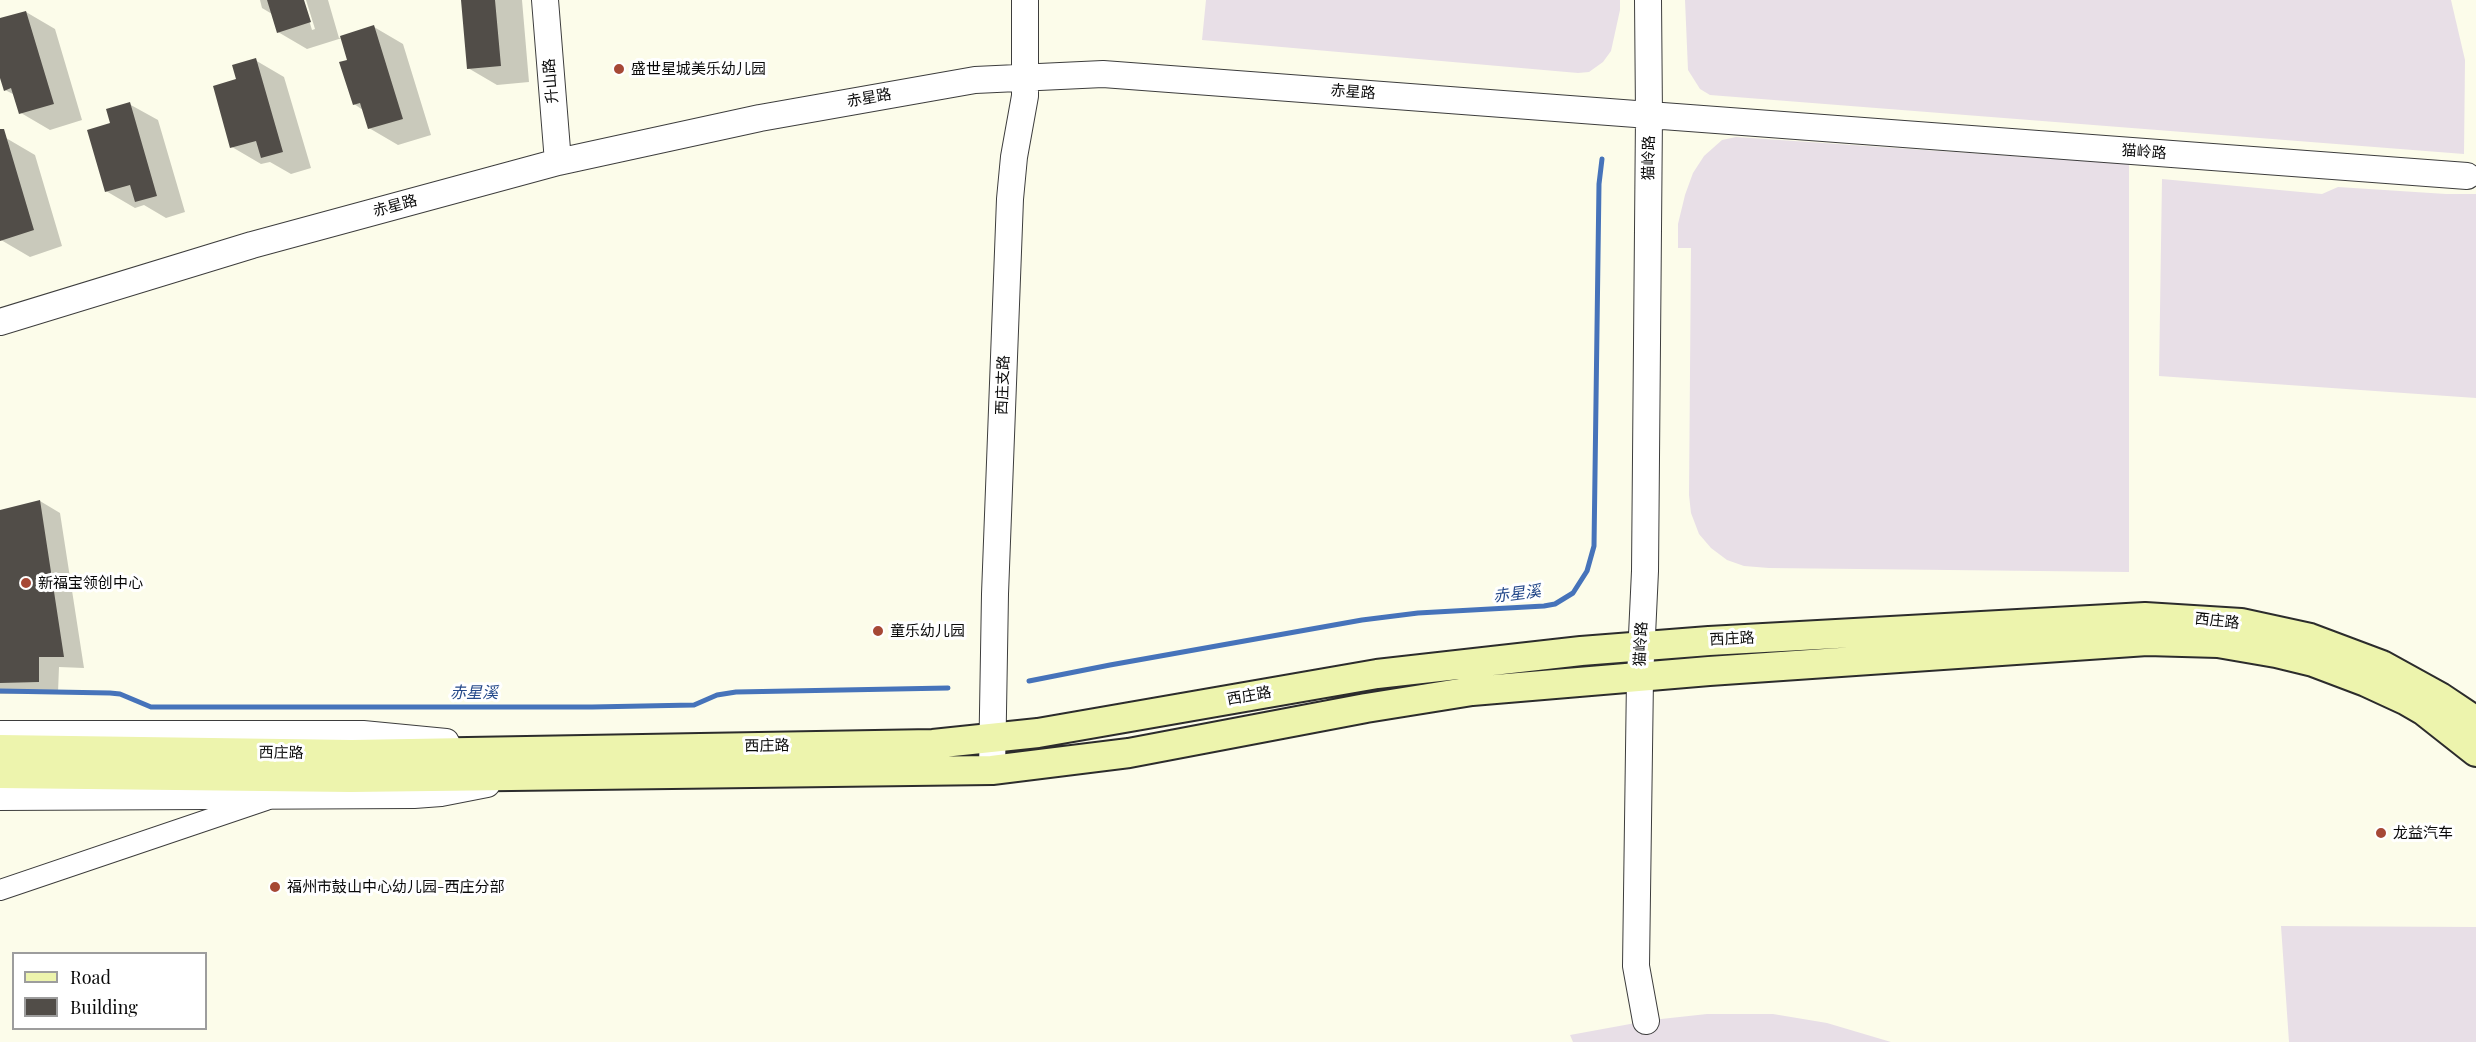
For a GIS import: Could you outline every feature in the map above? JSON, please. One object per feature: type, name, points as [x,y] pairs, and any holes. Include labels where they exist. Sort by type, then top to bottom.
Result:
[{"type":"main road","name":"西庄路","points":[[0,750],[352,766],[527,763],[933,744],[992,739],[1377,674],[1641,645],[2145,617],[2211,620],[2294,634],[2346,650],[2382,665],[2420,685],[2476,721]]},
{"type":"main road","name":"西庄路","points":[[527,763],[992,770],[1129,753],[1448,694],[1708,671],[2103,642],[2195,642],[2236,646],[2296,657],[2349,674],[2405,700],[2424,711],[2476,752]]},
{"type":"main road","points":[[0,774],[352,766]]},
{"type":"street","name":"升山路","points":[[545,0],[558,162]]},
{"type":"street","name":"西庄支路","points":[[992,770],[1010,199],[1026,76],[1024,0]]},
{"type":"street","points":[[1648,0],[1649,115]]},
{"type":"street","name":"赤星路","points":[[0,322],[252,245],[558,162],[760,118],[932,86],[1026,76],[1103,74],[1649,115]]},
{"type":"street","name":"猫岭路","points":[[1646,1021],[1636,966],[1640,678],[1645,571],[1649,115],[2468,176]]},
{"type":"street","points":[[0,734],[363,734],[527,763]]},
{"type":"street","points":[[0,797],[441,794],[527,763]]},
{"type":"street","points":[[0,890],[277,796]]},
{"type":"shaded area","points":[[1206,0],[1620,0],[1620,10],[1611,51],[1603,62],[1589,72],[1578,73],[1202,40]]},
{"type":"shaded area","points":[[1685,0],[2451,0],[2465,60],[2464,154],[1710,95],[1700,89],[1688,70]]},
{"type":"shaded area","points":[[1736,137],[2129,164],[2129,572],[1769,568],[1744,566],[1727,560],[1711,548],[1699,534],[1691,513],[1689,495],[1691,248],[1678,248],[1678,224],[1693,173],[1704,156],[1722,140]]},
{"type":"shaded area","points":[[2162,179],[2322,194],[2338,187],[2476,194],[2476,398],[2159,376]]},
{"type":"shaded area","points":[[2281,926],[2476,927],[2476,1042],[2289,1042]]},
{"type":"shaded area","points":[[1707,1014],[1773,1014],[1827,1023],[1891,1042],[1573,1042],[1570,1035],[1652,1020]]},
{"type":"building","points":[[267,0],[304,0],[311,22],[277,33]]},
{"type":"building","points":[[461,0],[495,0],[501,66],[467,69]]},
{"type":"building","points":[[26,11],[54,104],[19,114],[11,88],[4,91],[0,78],[0,18]]},
{"type":"building","points":[[374,25],[403,119],[368,129],[360,103],[353,105],[339,62],[347,60],[340,36]]},
{"type":"building","points":[[256,58],[283,152],[261,158],[256,141],[230,148],[213,86],[236,79],[232,65]]},
{"type":"building","points":[[130,102],[157,196],[135,202],[130,185],[105,192],[87,130],[110,123],[106,109]]},
{"type":"building","points":[[0,129],[4,129],[34,230],[0,241]]},
{"type":"building","name":"新福宝领创中心","points":[[40,500],[64,657],[39,657],[39,682],[0,683],[0,510]]},
{"type":"waterway","name":"赤星溪","points":[[1029,681],[1362,620],[1418,613],[1544,606],[1555,604],[1573,593],[1587,571],[1594,546],[1599,184],[1602,159]]},
{"type":"waterway","name":"赤星溪","points":[[0,691],[120,694],[151,707],[592,707],[694,705],[717,695],[736,692],[948,688]]},
{"type":"place","name":"盛世星城美乐幼儿园","points":[[619,69]]},
{"type":"place","name":"新福宝领创中心","points":[[26,583]]},
{"type":"place","name":"童乐幼儿园","points":[[878,631]]},
{"type":"place","name":"龙益汽车","points":[[2381,833]]},
{"type":"place","name":"福州市鼓山中心幼儿园-西庄分部","points":[[275,887]]}]
